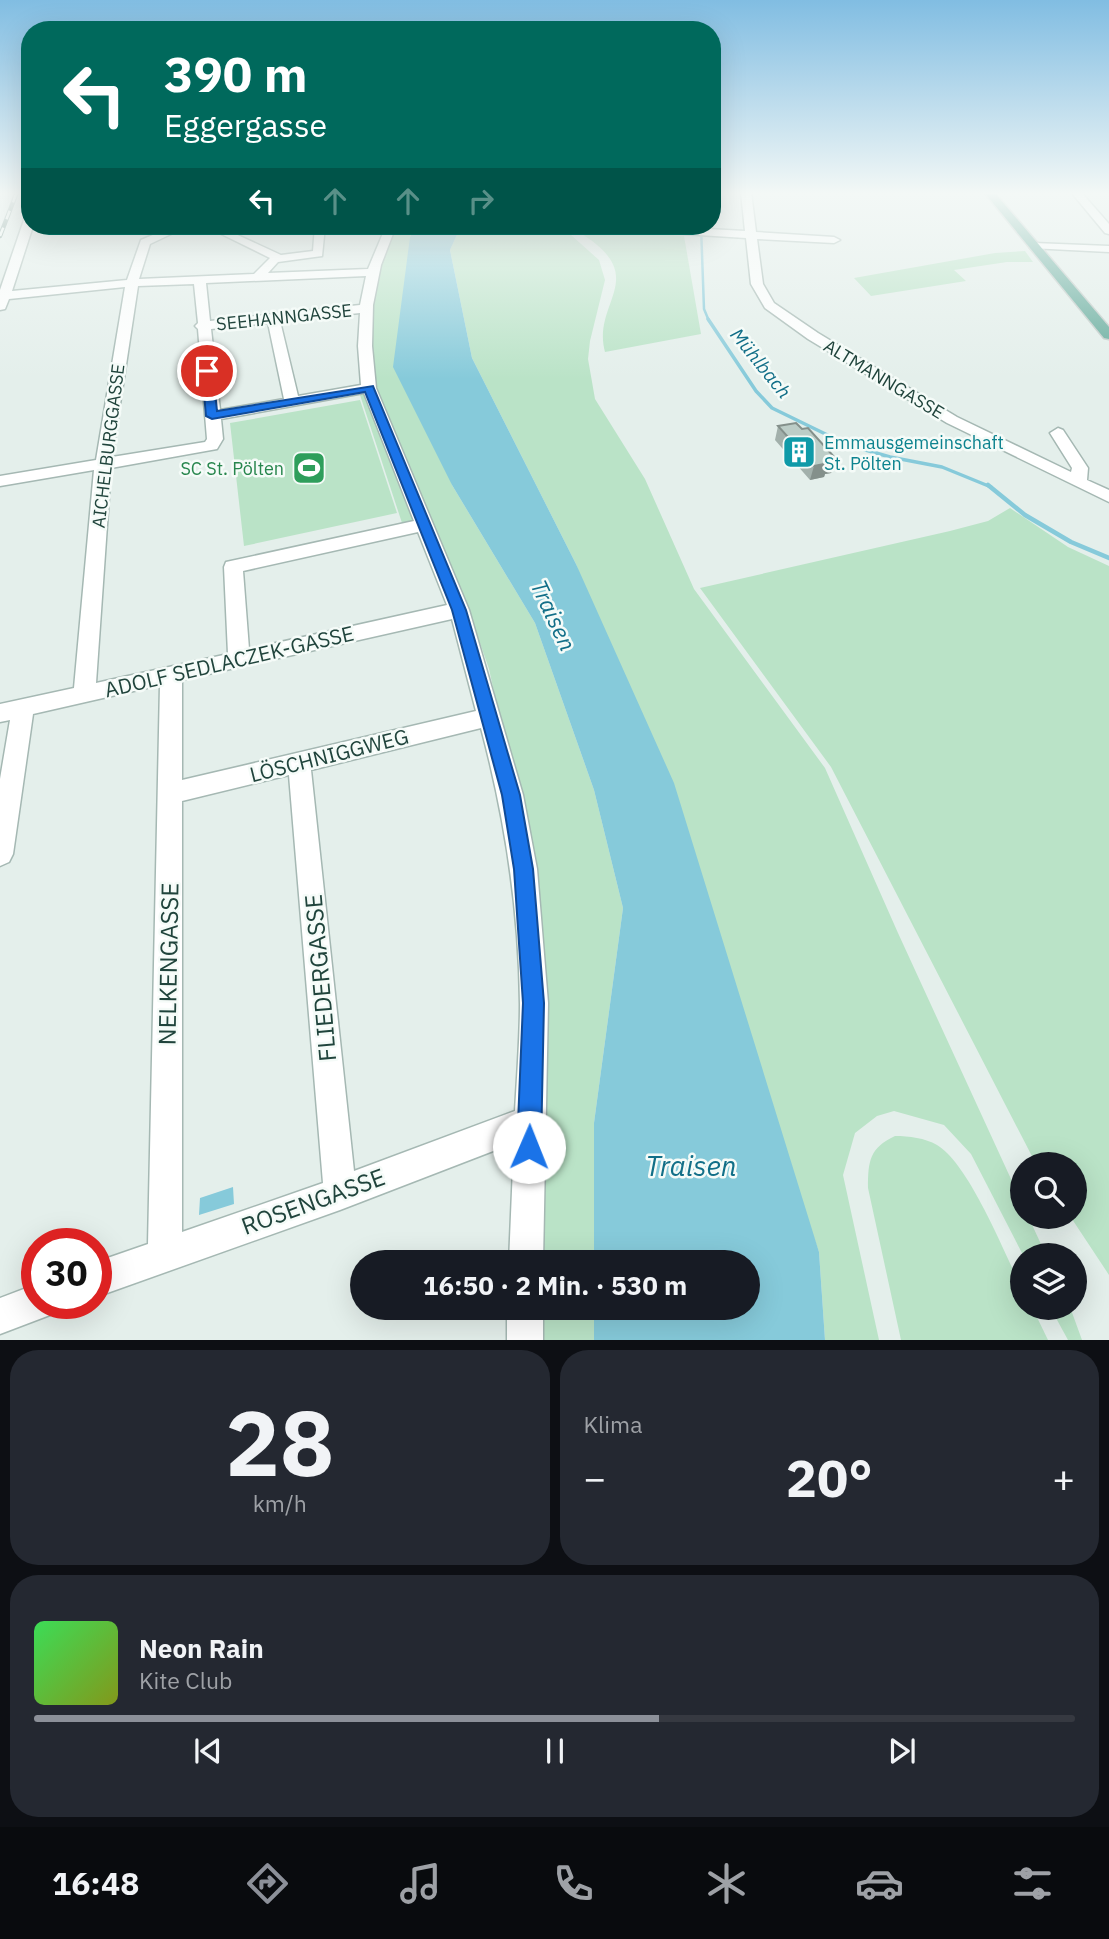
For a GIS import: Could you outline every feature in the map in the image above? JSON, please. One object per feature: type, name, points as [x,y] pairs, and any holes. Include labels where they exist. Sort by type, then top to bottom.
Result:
[{"type":"main road","points":[[1041,255],[1109,335]]},
{"type":"street","points":[[20,255],[2,302],[132,283],[372,272]]},
{"type":"street","name":"AICHELBURGGASSE","points":[[83,694],[103,464],[132,283],[141,255]]},
{"type":"street","points":[[268,255],[277,259],[313,255]]},
{"type":"street","points":[[379,255],[372,272],[366,308],[364,359],[369,388],[459,610],[511,795],[524,869],[534,1003],[526,1250]]},
{"type":"street","name":"ALTMANNGASSE","points":[[754,255],[761,294],[782,316],[952,420],[1109,497]]},
{"type":"street","points":[[258,277],[277,259]]},
{"type":"street","points":[[0,481],[211,446],[215,439],[202,326],[200,280]]},
{"type":"street","name":"SEEHANNGASSE","points":[[202,326],[366,308]]},
{"type":"street","points":[[273,317],[292,402]]},
{"type":"street","points":[[212,416],[369,388]]},
{"type":"street","points":[[1058,433],[1080,468],[1079,482]]},
{"type":"street","points":[[239,658],[233,567],[424,525]]},
{"type":"street","name":"ADOLF SEDLACZEK-GASSE","points":[[12,711],[459,610]]},
{"type":"street","name":"NELKENGASSE","points":[[165,1254],[171,674]]},
{"type":"street","points":[[0,854],[12,711]]},
{"type":"street","name":"LÖSCHNIGGWEG","points":[[169,794],[489,717]]},
{"type":"street","name":"FLIEDERGASSE","points":[[299,762],[340,1193]]},
{"type":"street","name":"ROSENGASSE","points":[[112,1274],[340,1193],[530,1121]]},
{"type":"street","points":[[0,1315],[21,1308]]},
{"type":"street","points":[[525,1320],[525,1340]]},
{"type":"green space","points":[[384,255],[413,255],[452,485],[535,623],[594,790],[623,908],[594,1123],[594,1250],[542,1250],[546,1059],[540,899],[489,669],[471,617],[373,383],[369,331],[377,272]]},
{"type":"green space","points":[[451,255],[593,255],[599,260],[605,280],[588,359],[595,399],[645,479],[694,589],[825,768],[1010,1177],[1010,1229],[1034,1229],[1040,1243],[1017,1243],[971,1154],[944,1125],[894,1111],[877,1116],[855,1133],[843,1175],[879,1340],[825,1340],[819,1252],[576,564],[472,358]]},
{"type":"green space","points":[[606,255],[687,255],[701,334],[605,352],[603,334],[615,290],[616,276],[612,262]]},
{"type":"green space","points":[[986,255],[1028,255],[1033,262],[1007,262],[954,270],[966,281],[871,296],[854,278]]},
{"type":"green space","points":[[369,393],[420,523],[403,526],[360,395]]},
{"type":"green space","name":"SC St. Pölten","points":[[360,400],[397,513],[244,546],[230,423]]},
{"type":"green space","points":[[1010,508],[1068,547],[1109,566],[1109,1275],[1079,1229],[1087,1229],[1087,1152],[1030,1152],[831,767],[700,588],[988,521]]},
{"type":"green space","points":[[895,1136],[917,1138],[937,1145],[949,1155],[985,1210],[1010,1263],[1010,1320],[1038,1320],[1048,1340],[901,1340],[868,1188],[872,1156],[880,1145]]},
{"type":"green space","points":[[540,1320],[594,1320],[594,1340],[540,1340]]},
{"type":"green space","points":[[1057,1320],[1075,1320],[1082,1340],[1068,1340]]},
{"type":"water","name":"Traisen","points":[[408,255],[451,255],[472,358],[576,564],[674,783],[819,1252],[825,1340],[594,1340],[594,1320],[760,1320],[760,1250],[594,1250],[594,1123],[623,908],[594,790],[535,623],[452,485],[393,367]]},
{"type":"water","points":[[233,1187],[234,1204],[199,1215],[200,1198]]},
{"type":"building","points":[[796,423],[802,429],[808,428],[836,459],[814,466],[778,426]]},
{"type":"waterway","name":"Mühlbach","points":[[702,255],[704,309],[708,320]]},
{"type":"waterway","name":"Mühlbach","points":[[708,320],[756,391],[772,408],[848,445],[890,457],[942,467],[990,487]]},
{"type":"waterway","name":"Mühlbach","points":[[990,487],[1025,515],[1071,542],[1109,558]]},
{"type":"place","name":"Emmausgemeinschaft St. Pölten","points":[[799,452]]},
{"type":"place","name":"SC St. Pölten","points":[[309,468]]},
{"type":"route","points":[[207,371],[212,416],[369,388],[459,610],[511,795],[524,869],[534,1003],[529,1147]]}]
